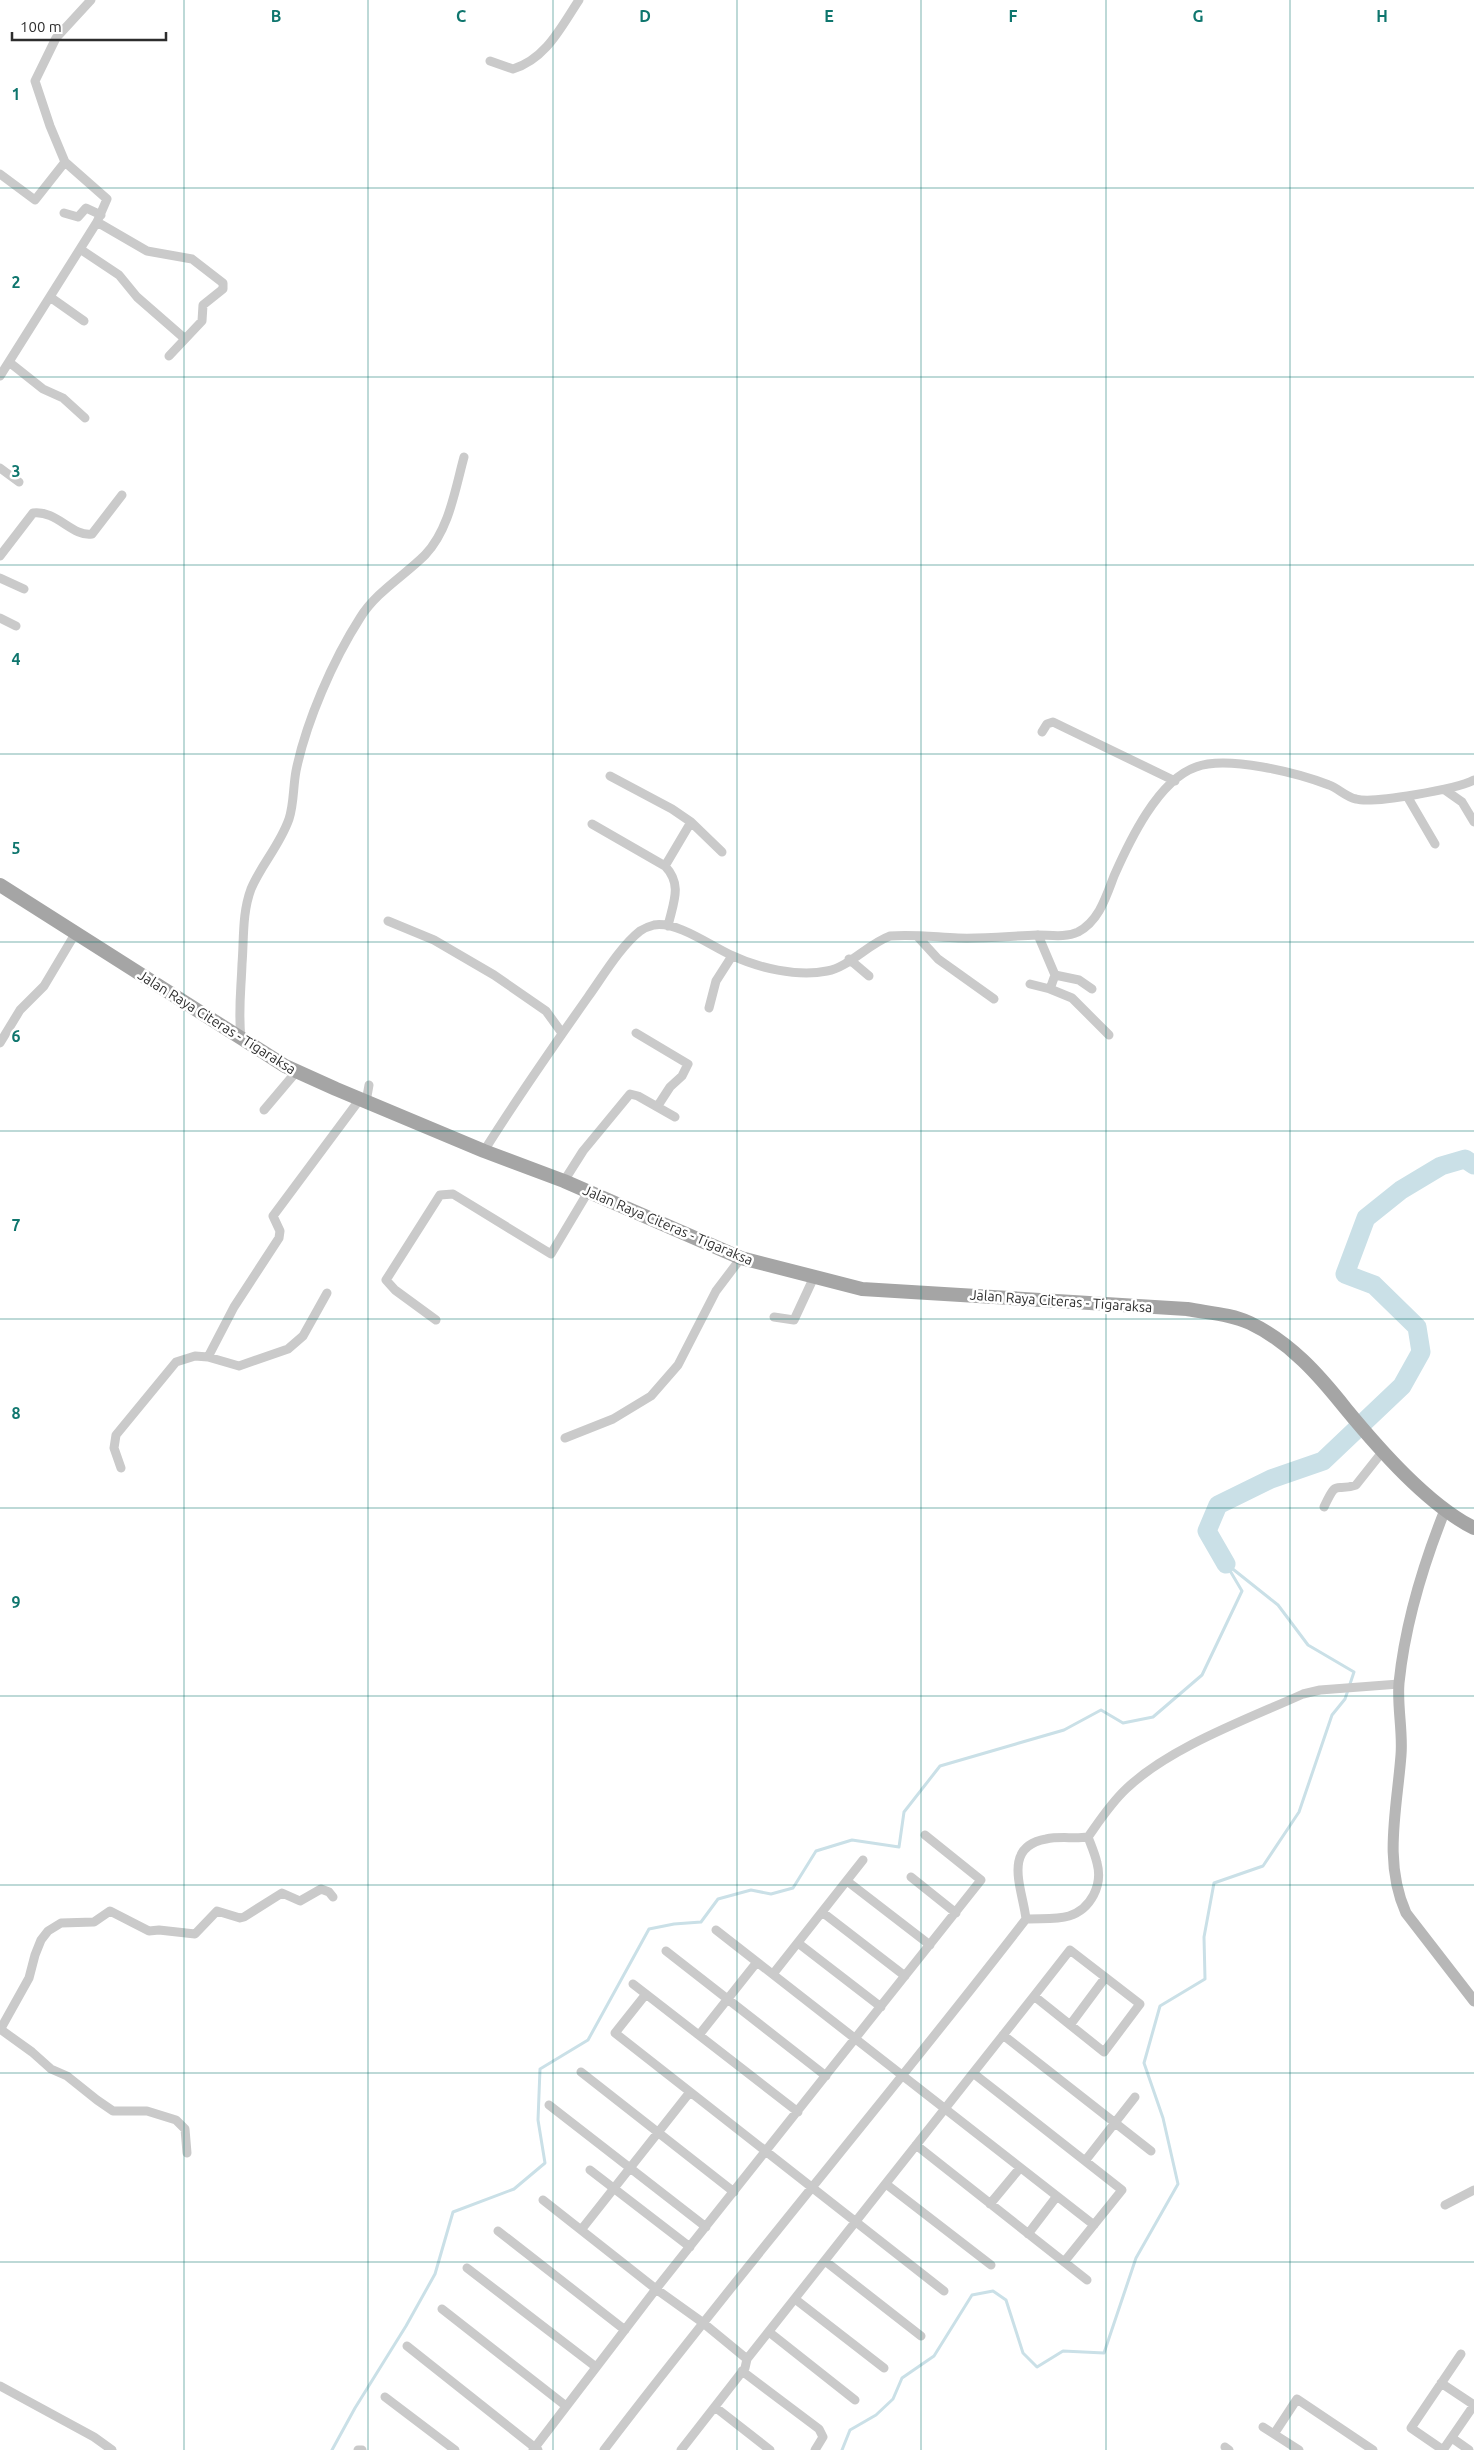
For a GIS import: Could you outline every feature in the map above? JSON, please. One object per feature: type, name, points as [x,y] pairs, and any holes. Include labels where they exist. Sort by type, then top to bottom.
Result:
[{"type":"main road","name":"Jalan Raya Citeras - Tigaraksa","points":[[0,885],[242,1039],[297,1071],[484,1151],[564,1181],[741,1258],[862,1289],[1187,1309],[1230,1316],[1249,1322],[1268,1333],[1296,1354],[1325,1382],[1379,1447],[1444,1510],[1474,1528]]},
{"type":"street","points":[[0,376],[99,219],[107,199],[65,162],[37,88],[36,76],[56,38],[92,0]]},
{"type":"street","points":[[490,61],[513,68],[538,56],[548,46],[579,0]]},
{"type":"street","points":[[0,174],[34,200],[65,162]]},
{"type":"street","points":[[64,213],[78,217],[86,208],[99,219],[147,251],[192,259],[223,283],[223,289],[203,304],[202,320],[169,356]]},
{"type":"street","points":[[80,249],[119,275],[137,297],[184,338]]},
{"type":"street","points":[[50,297],[84,322]]},
{"type":"street","points":[[8,362],[43,389],[63,398],[85,418]]},
{"type":"street","points":[[242,1039],[238,1013],[244,911],[251,888],[277,846],[289,818],[296,771],[314,712],[328,678],[360,617],[380,594],[426,553],[439,535],[449,512],[464,457]]},
{"type":"street","points":[[0,468],[19,482]]},
{"type":"street","points":[[0,556],[33,513],[48,513],[82,534],[92,534],[122,495]]},
{"type":"street","points":[[1,579],[24,590]]},
{"type":"street","points":[[0,618],[16,626]]},
{"type":"street","points":[[1042,732],[1047,724],[1053,722],[1174,781]]},
{"type":"street","points":[[484,1151],[602,976],[641,931],[655,925],[668,926],[692,935],[732,956],[773,969],[808,972],[827,971],[838,968],[878,940],[890,936],[988,939],[1038,935],[1065,936],[1079,931],[1103,907],[1136,831],[1158,797],[1174,781],[1196,767],[1226,764],[1259,766],[1330,785],[1356,800],[1407,796],[1444,790],[1474,780]]},
{"type":"street","points":[[610,776],[672,809],[691,822],[722,852]]},
{"type":"street","points":[[1444,790],[1462,802],[1474,822]]},
{"type":"street","points":[[1407,796],[1436,844]]},
{"type":"street","points":[[664,866],[691,822]]},
{"type":"street","points":[[592,824],[664,866],[671,873],[676,886],[668,926]]},
{"type":"street","points":[[388,922],[434,940],[494,975],[546,1011],[562,1033]]},
{"type":"street","points":[[0,1043],[20,1010],[44,986],[76,934]]},
{"type":"street","points":[[1038,935],[1055,975],[1050,989]]},
{"type":"street","points":[[917,936],[938,959],[994,999]]},
{"type":"street","points":[[709,1008],[716,981],[732,956]]},
{"type":"street","points":[[849,959],[869,976]]},
{"type":"street","points":[[1055,975],[1079,980],[1092,989]]},
{"type":"street","points":[[1030,984],[1050,989],[1072,998],[1109,1035]]},
{"type":"street","points":[[636,1033],[688,1064],[682,1076],[670,1087],[657,1107]]},
{"type":"street","points":[[264,1110],[297,1071]]},
{"type":"street","points":[[208,1357],[234,1307],[279,1238],[280,1231],[273,1216],[363,1100],[369,1085]]},
{"type":"street","points":[[564,1181],[583,1151],[630,1094],[638,1096],[676,1117]]},
{"type":"street","points":[[436,1320],[395,1290],[386,1280],[440,1195],[454,1194],[551,1254],[588,1192]]},
{"type":"street","points":[[565,1438],[613,1419],[651,1396],[678,1365],[716,1292],[741,1258]]},
{"type":"street","points":[[774,1317],[794,1320],[814,1277]]},
{"type":"street","points":[[121,1468],[114,1448],[116,1435],[176,1362],[189,1356],[208,1357],[239,1366],[288,1349],[303,1336],[327,1293]]},
{"type":"street","points":[[1324,1507],[1337,1486],[1356,1485],[1379,1447]]},
{"type":"street","points":[[1444,1510],[1425,1559],[1411,1618],[1399,1684],[1401,1753],[1392,1851],[1393,1875],[1399,1897],[1406,1912],[1474,2001]]},
{"type":"street","points":[[1088,1837],[1112,1802],[1127,1787],[1167,1758],[1219,1732],[1303,1694],[1320,1690],[1399,1684]]},
{"type":"street","points":[[407,2346],[536,2449],[566,2406],[656,2289],[981,1880],[925,1836]]},
{"type":"street","points":[[604,2450],[702,2322],[902,2076],[1026,1918],[1017,1868],[1022,1854],[1036,1841],[1058,1837],[1088,1837]]},
{"type":"street","points":[[1026,1918],[1069,1916],[1085,1908],[1095,1893],[1099,1881],[1098,1864],[1088,1837]]},
{"type":"street","points":[[773,1974],[863,1860]]},
{"type":"street","points":[[911,1877],[956,1913]]},
{"type":"street","points":[[846,1881],[930,1945]]},
{"type":"street","points":[[187,2153],[185,2129],[176,2120],[147,2111],[113,2111],[67,2076],[44,2064],[32,2052],[0,2030],[29,1978],[41,1940],[48,1931],[61,1923],[94,1922],[110,1911],[149,1931],[159,1930],[195,1934],[217,1911],[240,1918],[244,1917],[282,1893],[300,1901],[321,1889],[329,1892],[333,1897]]},
{"type":"street","points":[[822,1912],[905,1976]]},
{"type":"street","points":[[716,1930],[1094,2225]]},
{"type":"street","points":[[798,1943],[881,2007]]},
{"type":"street","points":[[681,2450],[742,2371],[748,2362],[747,2359],[1070,1950],[1140,2004],[1104,2052],[1034,1996]]},
{"type":"street","points":[[666,1951],[826,2076]]},
{"type":"street","points":[[699,2035],[757,1962]]},
{"type":"street","points":[[1070,2024],[1105,1978]]},
{"type":"street","points":[[633,1984],[798,2112]]},
{"type":"street","points":[[646,1994],[615,2033],[944,2291]]},
{"type":"street","points":[[1003,2035],[1151,2151]]},
{"type":"street","points":[[581,2072],[734,2192]]},
{"type":"street","points":[[973,2073],[1122,2190],[1064,2262]]},
{"type":"street","points":[[581,2230],[690,2092]]},
{"type":"street","points":[[1085,2161],[1135,2096]]},
{"type":"street","points":[[549,2105],[706,2227]]},
{"type":"street","points":[[916,2145],[1086,2280]]},
{"type":"street","points":[[990,2204],[1020,2168]]},
{"type":"street","points":[[590,2170],[690,2247]]},
{"type":"street","points":[[886,2184],[991,2265]]},
{"type":"street","points":[[1445,2205],[1474,2190]]},
{"type":"street","points":[[1028,2234],[1057,2196]]},
{"type":"street","points":[[543,2200],[656,2289],[702,2322],[747,2359]]},
{"type":"street","points":[[498,2231],[625,2330]]},
{"type":"street","points":[[824,2261],[921,2336]]},
{"type":"street","points":[[467,2268],[596,2367]]},
{"type":"street","points":[[795,2299],[884,2368]]},
{"type":"street","points":[[442,2309],[566,2406]]},
{"type":"street","points":[[769,2332],[855,2400]]},
{"type":"street","points":[[1441,2383],[1474,2405],[1443,2450],[1411,2428],[1441,2383],[1461,2354]]},
{"type":"street","points":[[742,2371],[819,2429],[823,2437],[815,2450]]},
{"type":"street","points":[[0,2386],[94,2437],[112,2450]]},
{"type":"street","points":[[385,2397],[455,2450]]},
{"type":"street","points":[[1274,2434],[1297,2399],[1373,2450]]},
{"type":"street","points":[[715,2407],[770,2450]]},
{"type":"street","points":[[1263,2427],[1298,2450]]},
{"type":"street","points":[[1452,2438],[1469,2450]]},
{"type":"waterway","points":[[1226,1564],[1207,1531],[1218,1505],[1271,1479],[1323,1461],[1402,1386],[1421,1352],[1417,1327],[1374,1285],[1345,1274],[1366,1218],[1401,1190],[1441,1166],[1465,1159],[1474,1165]]},
{"type":"waterway","points":[[332,2450],[435,2274],[453,2212],[514,2189],[545,2163],[538,2120],[540,2069],[588,2040],[649,1929],[674,1924],[701,1922],[718,1899],[751,1890],[771,1894],[793,1888],[816,1851],[852,1840],[899,1847],[904,1812],[940,1766],[1064,1730],[1101,1710],[1123,1723],[1153,1717],[1202,1675],[1242,1591],[1226,1564]]},
{"type":"waterway","points":[[842,2450],[850,2430],[876,2415],[893,2399],[902,2378],[934,2356],[972,2295],[993,2291],[1006,2300],[1023,2353],[1037,2367],[1063,2351],[1104,2353],[1136,2258],[1178,2184],[1163,2118],[1144,2063],[1160,2006],[1205,1979],[1204,1937],[1214,1883],[1263,1866],[1299,1812],[1332,1715],[1345,1699],[1354,1672],[1308,1645],[1278,1605],[1229,1566]]}]
